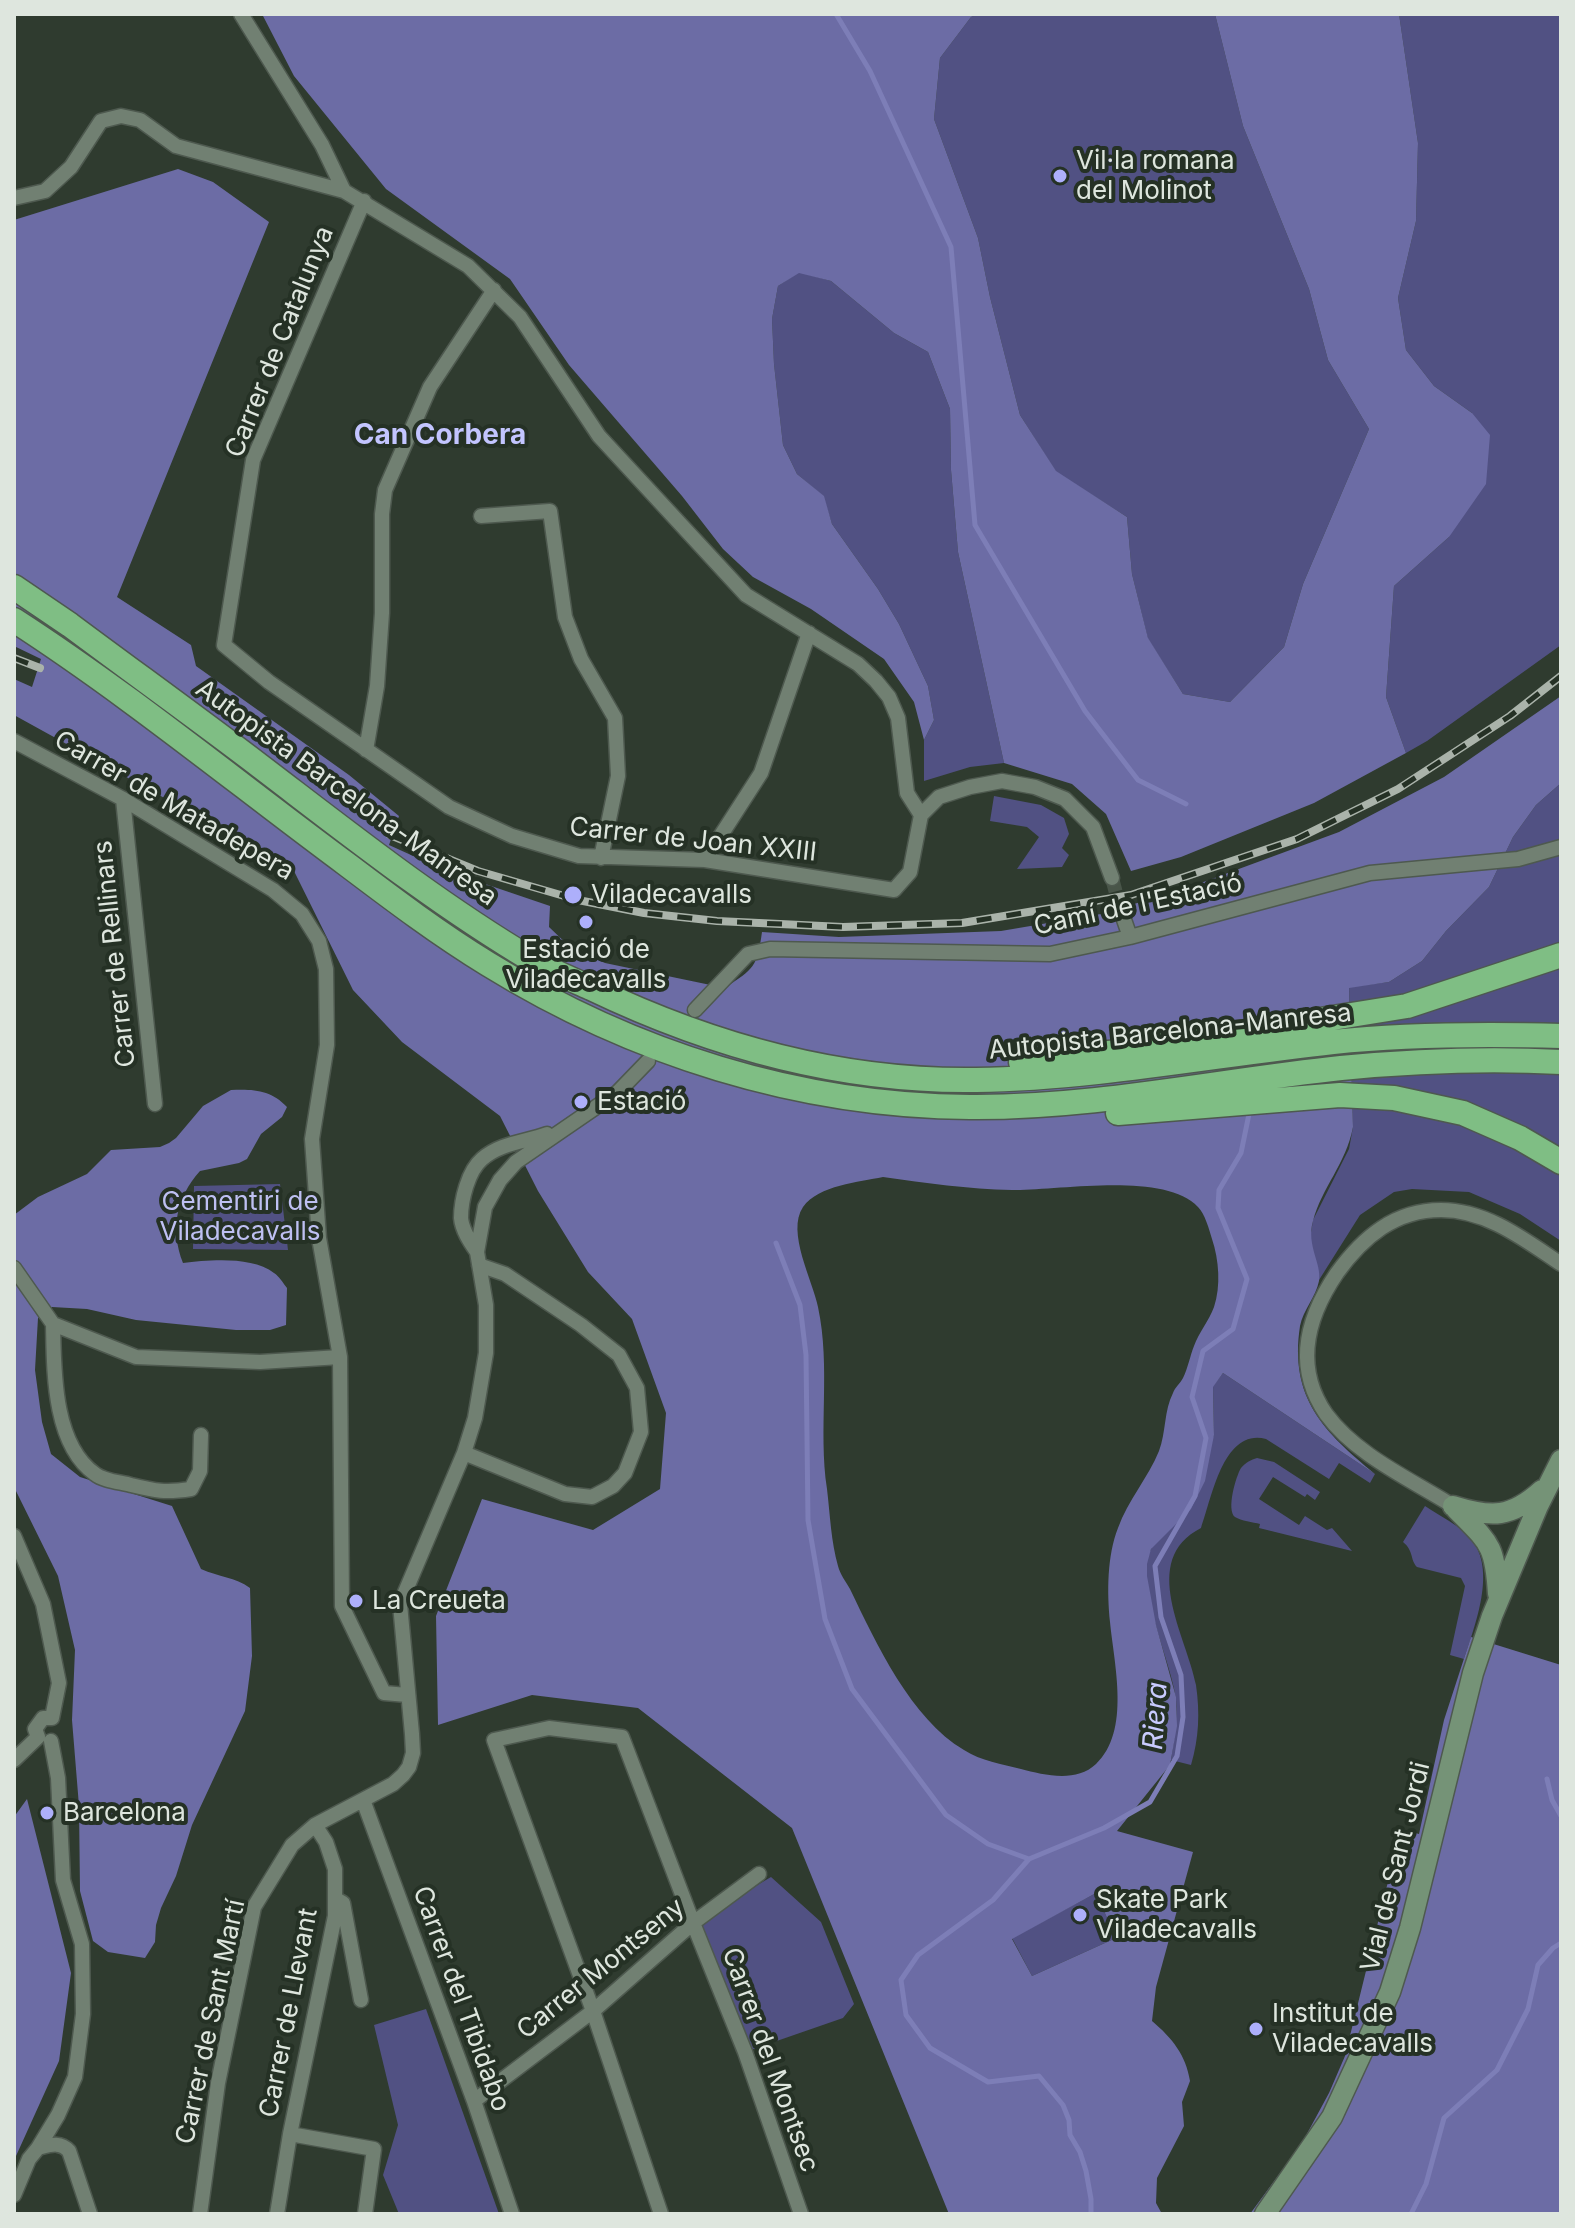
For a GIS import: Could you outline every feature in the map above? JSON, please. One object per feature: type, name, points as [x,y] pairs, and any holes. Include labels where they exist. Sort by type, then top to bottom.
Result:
[{"type":"highway","name":"Autopista Barcelona-Manresa","points":[[14,587],[464,916],[535,962],[671,1025],[745,1049],[878,1075],[941,1079],[1064,1076],[1336,1041],[1484,1034],[1561,1036]]},
{"type":"highway","name":"Autopista Barcelona-Manresa","points":[[14,620],[449,939],[589,1020],[661,1050],[738,1075],[861,1099],[924,1106],[1051,1104],[1339,1068],[1483,1059],[1561,1062]]},
{"type":"highway","points":[[625,1005],[752,1040],[836,1056],[974,1065],[1048,1061],[1128,1051],[1407,1006],[1561,955]]},
{"type":"highway","points":[[924,1106],[997,1115],[1051,1116],[1183,1109],[1340,1095],[1394,1098],[1463,1113],[1520,1138],[1561,1162]]},
{"type":"street","points":[[241,14],[322,145],[344,191]]},
{"type":"street","points":[[14,198],[45,191],[71,167],[101,121],[121,116],[140,120],[176,146],[344,191],[364,201],[468,266],[494,290],[520,317],[599,436],[746,595],[858,664],[889,697],[898,718],[907,793],[921,815],[939,797],[970,787],[1002,781],[1035,787],[1065,799],[1093,827],[1112,878]]},
{"type":"street","name":"Carrer de Catalunya","points":[[224,645],[253,460],[364,201]]},
{"type":"street","points":[[366,750],[377,686],[385,490],[430,387],[494,290]]},
{"type":"street","points":[[481,516],[550,511],[565,617],[581,659],[615,718],[618,776],[601,858]]},
{"type":"street","points":[[705,860],[761,773],[809,633]]},
{"type":"street","name":"Carrer de Joan XXIII","points":[[224,645],[259,674],[449,807],[482,824],[579,856],[705,860],[894,890],[910,872],[921,815]]},
{"type":"street","name":"Carrer de Matadepera","points":[[15,745],[123,799],[282,896],[302,914],[319,941],[326,969],[327,1045],[312,1139],[319,1238],[340,1357],[342,1606],[384,1693],[407,1695]]},
{"type":"street","name":"Carrer de Rellinars","points":[[123,799],[155,1104]]},
{"type":"street","name":"Camí de l'Estació","points":[[695,1010],[748,954],[770,949],[1050,954],[1130,937],[1370,873],[1518,859],[1561,847]]},
{"type":"street","points":[[1120,908],[1130,937]]},
{"type":"street","points":[[407,1695],[400,1604],[464,1453],[475,1418],[486,1353],[486,1305],[478,1258],[485,1207],[500,1180],[516,1162],[618,1092],[648,1061]]},
{"type":"street","points":[[464,1453],[565,1494],[592,1497],[613,1486],[625,1473],[641,1432],[637,1388],[619,1355],[581,1325],[478,1258],[461,1219],[468,1181],[481,1160],[512,1143],[563,1128]]},
{"type":"street","points":[[1498,1602],[1493,1552],[1482,1534],[1453,1506],[1352,1442],[1325,1411],[1315,1393],[1309,1371],[1312,1315],[1328,1286],[1368,1236],[1385,1224],[1422,1212],[1461,1212],[1482,1217],[1561,1264]]},
{"type":"street","points":[[14,1268],[53,1324],[136,1357],[260,1362],[340,1357]]},
{"type":"street","points":[[53,1324],[54,1372],[66,1434],[78,1458],[98,1477],[165,1493],[191,1489],[200,1471],[201,1435]]},
{"type":"street","name":"Vial de Sant Jordi","points":[[1265,2214],[1332,2117],[1390,1992],[1423,1876],[1473,1673],[1498,1602],[1561,1460]]},
{"type":"street","points":[[1453,1506],[1503,1514],[1518,1509],[1555,1479]]},
{"type":"street","points":[[14,1536],[43,1604],[59,1683],[52,1718],[43,1718],[37,1722],[35,1729],[45,1739],[58,1778],[63,1880],[82,1944],[83,2014],[75,2077],[58,2115],[29,2159],[14,2195]]},
{"type":"street","name":"Carrer de Sant Martí","points":[[200,2214],[218,2083],[254,1907],[292,1845],[315,1825],[393,1784],[409,1767],[413,1753],[407,1695]]},
{"type":"street","name":"Carrer del Montsec","points":[[593,2011],[494,1740],[549,1728],[622,1737],[745,2052],[801,2214]]},
{"type":"street","points":[[14,1760],[45,1739]]},
{"type":"street","name":"Carrer del Tibidabo","points":[[363,1800],[474,2101],[512,2214]]},
{"type":"street","name":"Carrer de Llevant","points":[[277,2214],[290,2134],[335,1916],[335,1869],[326,1842],[315,1825]]},
{"type":"street","name":"Carrer Montseny","points":[[474,2101],[593,2011],[693,1923],[759,1874]]},
{"type":"street","points":[[335,1899],[343,1903],[361,2000]]},
{"type":"street","points":[[593,2011],[661,2214]]},
{"type":"street","points":[[58,2115],[65,2146],[90,2214]]},
{"type":"street","points":[[290,2134],[374,2149],[365,2214]]},
{"type":"street","points":[[38,2148],[53,2144],[65,2146]]},
{"type":"green space","points":[[978,14],[1215,14],[1243,126],[1309,289],[1328,360],[1369,429],[1303,584],[1284,647],[1230,702],[1183,694],[1148,639],[1132,574],[1127,517],[1056,472],[1020,415],[978,238],[934,119],[940,58],[971,17]]},
{"type":"green space","points":[[1399,14],[1561,14],[1561,645],[1406,753],[1386,697],[1394,586],[1449,537],[1472,413],[1434,386],[1406,350],[1398,298],[1416,221],[1418,143]]},
{"type":"green space","points":[[799,272],[831,281],[894,333],[928,352],[950,409],[951,470],[958,552],[1004,763],[970,767],[924,781],[924,740],[934,720],[928,686],[899,624],[832,524],[823,496],[797,474],[783,445],[772,319],[778,286]]},
{"type":"green space","points":[[1561,783],[1561,1241],[1520,1214],[1469,1192],[1412,1189],[1394,1192],[1360,1215],[1319,1280],[1310,1239],[1313,1220],[1349,1149],[1353,1127],[1349,987],[1389,982],[1422,961],[1489,887],[1513,837],[1536,805]]},
{"type":"green space","points":[[994,796],[1041,805],[1064,818],[1069,834],[1062,848],[1069,855],[1062,867],[1017,869],[1039,837],[1027,827],[990,821]]},
{"type":"green space","name":"Cementiri de Viladecavalls","points":[[280,1184],[288,1250],[193,1249],[194,1186]]},
{"type":"green space","points":[[1223,1373],[1375,1474],[1370,1483],[1339,1463],[1329,1479],[1266,1439],[1251,1438],[1229,1454],[1215,1484],[1201,1528],[1182,1542],[1172,1559],[1169,1579],[1177,1623],[1196,1685],[1197,1735],[1191,1765],[1171,1760],[1176,1699],[1150,1601],[1147,1563],[1152,1547],[1164,1535],[1214,1435],[1213,1386]]},
{"type":"green space","points":[[1257,1458],[1274,1462],[1320,1492],[1315,1500],[1307,1494],[1305,1497],[1273,1477],[1259,1499],[1299,1525],[1305,1516],[1327,1530],[1332,1528],[1352,1551],[1259,1528],[1260,1524],[1235,1517],[1231,1508],[1237,1478],[1243,1466]]},
{"type":"green space","points":[[1425,1506],[1466,1534],[1479,1552],[1483,1582],[1481,1598],[1464,1659],[1450,1655],[1465,1586],[1461,1578],[1417,1567],[1403,1542]]},
{"type":"green space","points":[[771,1877],[821,1922],[854,2004],[843,2018],[745,2052],[693,1923]]},
{"type":"green space","name":"Skate Park Viladecavalls","points":[[1096,1893],[1116,1938],[1032,1976],[1012,1938]]},
{"type":"green space","points":[[426,2009],[499,2214],[399,2214],[383,2175],[398,2125],[374,2025]]},
{"type":"shaded area","points":[[262,14],[978,14],[971,17],[940,58],[934,119],[978,238],[1020,415],[1056,471],[1127,517],[1132,574],[1148,638],[1183,694],[1230,702],[1284,647],[1303,584],[1369,429],[1328,360],[1309,289],[1243,126],[1215,14],[1399,14],[1418,143],[1416,221],[1398,298],[1406,350],[1434,386],[1472,413],[1490,435],[1486,484],[1449,537],[1394,586],[1386,697],[1406,753],[1314,803],[1181,857],[1131,871],[1106,814],[1072,784],[1004,763],[958,552],[951,470],[950,409],[928,352],[894,333],[831,281],[799,273],[778,286],[772,319],[783,445],[797,474],[824,496],[832,524],[899,624],[928,686],[934,720],[924,740],[914,702],[884,659],[811,609],[753,577],[723,549],[682,496],[569,365],[510,279],[386,189],[294,76]]},
{"type":"shaded area","points":[[178,169],[213,182],[269,222],[117,597],[191,645],[196,666],[349,775],[399,816],[389,845],[444,870],[550,906],[549,927],[571,948],[605,963],[725,988],[742,976],[756,960],[762,932],[839,937],[1001,931],[1101,914],[1190,887],[1339,832],[1444,777],[1561,696],[1561,783],[1536,805],[1513,837],[1489,887],[1422,961],[1389,982],[1349,988],[1353,1127],[1345,1153],[1313,1221],[1311,1238],[1319,1281],[1300,1326],[1298,1351],[1305,1393],[1314,1411],[1340,1443],[1375,1474],[1223,1373],[1213,1387],[1214,1435],[1205,1481],[1191,1509],[1151,1549],[1147,1564],[1156,1625],[1176,1697],[1177,1726],[1170,1765],[1117,1831],[1193,1852],[1156,1987],[1152,2021],[1177,2048],[1190,2081],[1182,2102],[1184,2126],[1157,2178],[1156,2203],[1162,2214],[949,2214],[792,1828],[638,1708],[532,1695],[438,1725],[436,1616],[482,1499],[593,1530],[660,1489],[666,1413],[632,1319],[588,1272],[538,1191],[500,1116],[402,1042],[353,990],[293,869],[14,715],[14,679],[32,687],[41,659],[14,646],[14,220]],"holes":[[[883,1177],[996,1189],[1110,1185],[1161,1189],[1182,1196],[1198,1207],[1208,1226],[1218,1264],[1216,1299],[1183,1378],[1170,1400],[1159,1451],[1127,1508],[1114,1539],[1108,1599],[1118,1696],[1114,1734],[1096,1764],[1079,1774],[1050,1775],[992,1762],[971,1754],[945,1736],[911,1700],[897,1678],[839,1569],[832,1538],[825,1466],[822,1330],[797,1230],[803,1207],[819,1194]],[[1096,1893],[1116,1938],[1032,1976],[1012,1939]]]},
{"type":"shaded area","points":[[231,1090],[262,1092],[275,1097],[287,1107],[282,1117],[261,1134],[247,1159],[200,1171],[192,1181],[178,1214],[179,1250],[183,1263],[217,1260],[242,1262],[274,1273],[287,1288],[286,1325],[270,1330],[236,1330],[136,1320],[87,1309],[52,1307],[38,1318],[35,1370],[42,1422],[51,1454],[80,1477],[172,1506],[201,1569],[250,1588],[252,1656],[245,1711],[192,1825],[176,1876],[161,1908],[155,1942],[145,1958],[108,1952],[93,1941],[80,1891],[79,1806],[72,1720],[75,1650],[58,1576],[14,1487],[14,1215],[38,1197],[87,1174],[111,1150],[160,1147],[169,1143],[203,1106]]},
{"type":"shaded area","points":[[1471,1637],[1561,1665],[1561,2214],[1250,2214],[1302,2143],[1345,2056],[1401,1829],[1419,1834],[1444,1720]]},
{"type":"shaded area","points":[[27,1799],[71,1973],[59,2061],[16,2156],[14,1817]]},
{"type":"waterway","points":[[836,14],[870,71],[951,247],[975,525],[1085,711],[1138,780],[1186,804]]},
{"type":"waterway","name":"Riera","points":[[1091,2214],[1086,2171],[1070,2135],[1069,2120],[1063,2105],[1039,2076],[988,2082],[930,2048],[906,2015],[901,1980],[918,1955],[993,1900],[1029,1859],[1104,1828],[1150,1802],[1177,1756],[1183,1717],[1181,1675],[1161,1617],[1155,1566],[1195,1496],[1206,1438],[1192,1397],[1203,1351],[1233,1329],[1247,1279],[1218,1208],[1219,1190],[1241,1153],[1249,1114]]},
{"type":"waterway","points":[[776,1243],[800,1305],[806,1355],[808,1520],[825,1619],[852,1689],[946,1815],[988,1844],[1029,1859]]},
{"type":"waterway","points":[[1547,1779],[1552,1800],[1561,1816]]},
{"type":"waterway","points":[[1411,2214],[1426,2184],[1444,2118],[1497,2070],[1528,2009],[1538,1965],[1561,1943]]},
{"type":"tunnel","points":[[1112,878],[1120,908]]},
{"type":"railway","points":[[14,658],[40,668]]},
{"type":"railway","points":[[390,835],[478,871],[578,900],[644,913],[717,921],[843,927],[962,923],[1131,895],[1297,839],[1398,789],[1510,716],[1561,676]]},
{"type":"place","name":"Vil·la romana del Molinot","points":[[1060,176]]},
{"type":"place","name":"Viladecavalls","points":[[573,895]]},
{"type":"place","name":"Estació de Viladecavalls","points":[[586,922]]},
{"type":"place","name":"Estació","points":[[581,1102]]},
{"type":"place","name":"La Creueta","points":[[356,1601]]},
{"type":"place","name":"Barcelona","points":[[47,1813]]},
{"type":"place","name":"Skate Park Viladecavalls","points":[[1080,1915]]},
{"type":"place","name":"Institut de Viladecavalls","points":[[1256,2029]]},
{"type":"district","name":"Can Corbera","points":[[440,436]]}]
